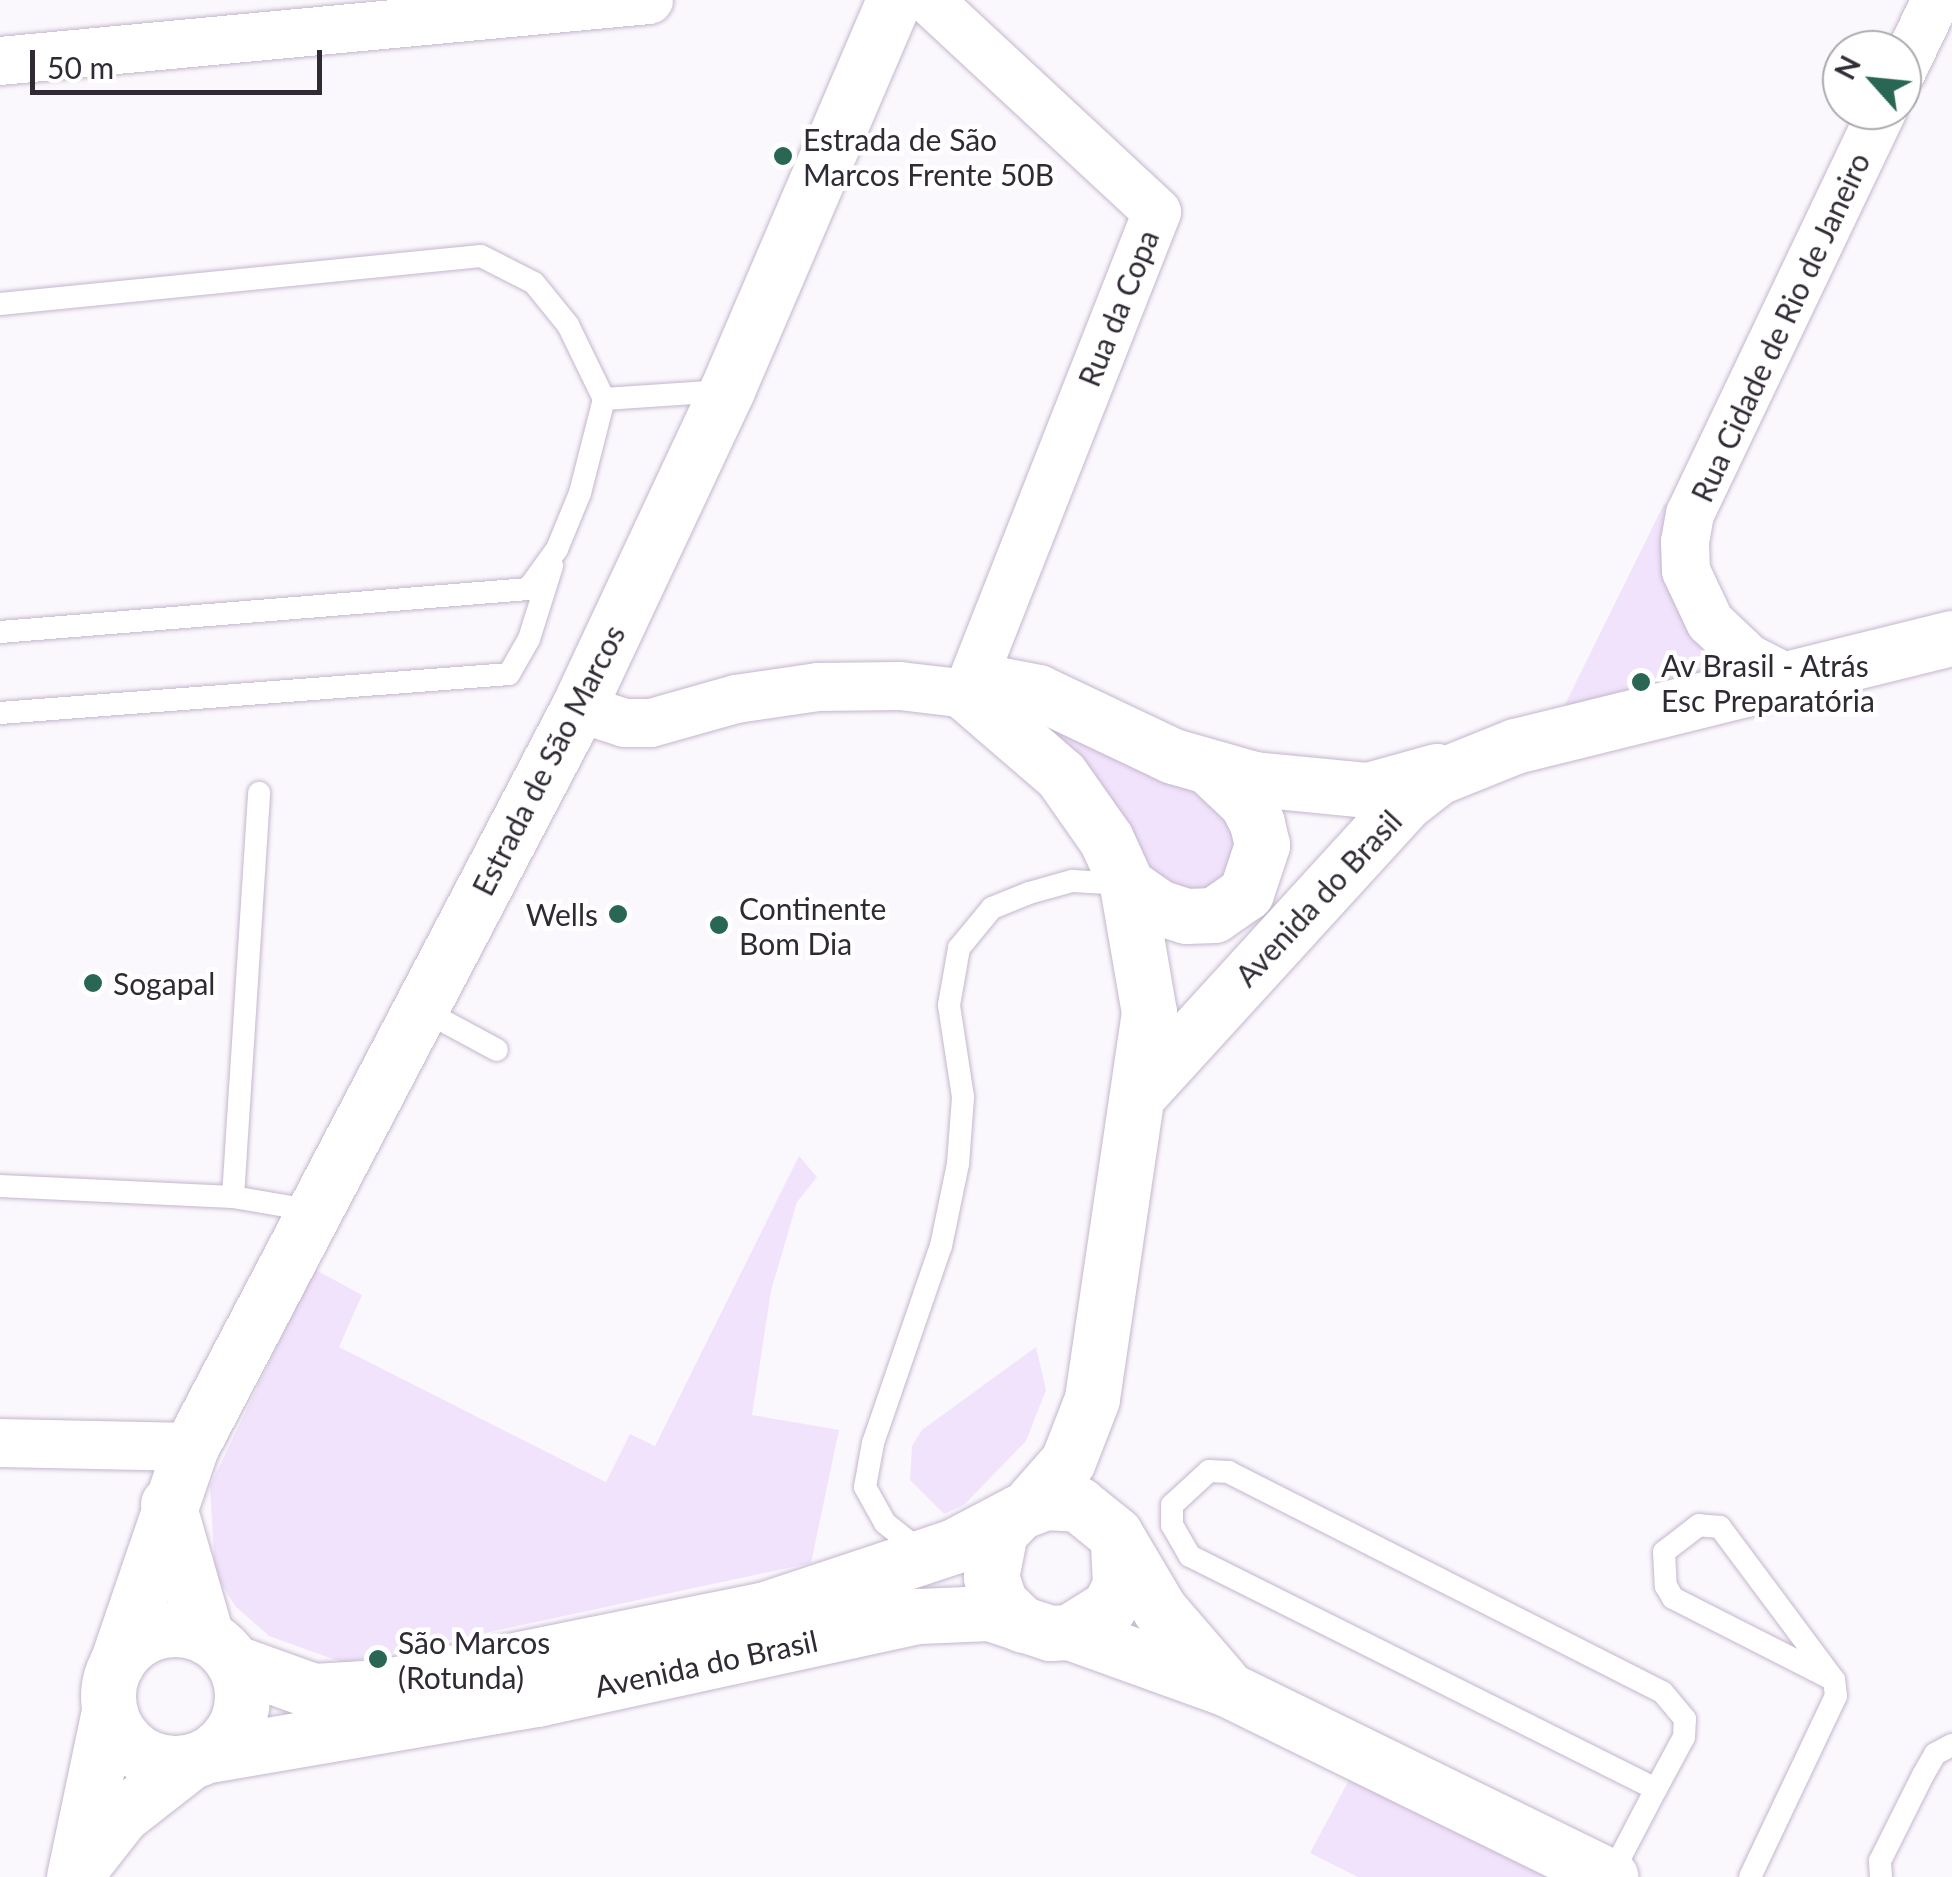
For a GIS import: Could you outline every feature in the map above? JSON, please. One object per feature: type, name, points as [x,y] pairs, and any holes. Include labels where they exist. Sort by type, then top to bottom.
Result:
[{"type":"street","points":[[0,61],[650,0]]},
{"type":"street","name":"Estrada de São Marcos","points":[[74,1877],[113,1687],[168,1504],[191,1447],[578,708],[727,390],[894,0]]},
{"type":"street","name":"Rua da Copa","points":[[930,0],[1157,212],[967,694]]},
{"type":"street","points":[[1922,30],[1936,0]]},
{"type":"street","name":"Rua Cidade de Rio de Janeiro","points":[[1789,679],[1748,658],[1710,622],[1686,571],[1685,542],[1690,514],[1873,130]]},
{"type":"street","name":"Avenida do Brasil","points":[[220,1649],[312,1691],[382,1687],[762,1610],[927,1556],[1023,1511],[1068,1460],[1092,1399],[1141,1092],[1407,802],[1466,762],[1952,638]]},
{"type":"street","points":[[578,708],[625,723],[651,723],[736,699],[818,687],[900,686],[967,694],[1002,685],[1038,692],[1214,771],[1368,790],[1466,762]]},
{"type":"street","points":[[967,694],[1061,775],[1106,838],[1127,884],[1148,1012],[1141,1092]]},
{"type":"street","points":[[1127,884],[1158,907],[1186,916],[1214,914],[1246,893],[1262,845],[1257,823],[1247,802],[1214,771]]},
{"type":"street","points":[[0,1443],[191,1447]]},
{"type":"street","points":[[1118,1544],[1120,1585],[1109,1607],[1046,1628],[1000,1603],[991,1578],[1000,1532],[1023,1511],[1045,1502],[1078,1504],[1099,1516],[1118,1544],[1160,1610],[1226,1689],[1610,1877]]},
{"type":"street","points":[[168,1504],[220,1649],[242,1682],[237,1723],[200,1758],[169,1764],[139,1752],[117,1731],[113,1687],[156,1632],[220,1649]]},
{"type":"street","name":"Avenida do Brasil","points":[[200,1758],[537,1699],[920,1616],[989,1613],[1046,1628],[1226,1689]]},
{"type":"street","name":"Estrada de São Marcos","points":[[74,1877],[122,1815],[200,1758]]},
{"type":"lane","points":[[0,304],[481,256],[534,284],[568,325],[604,398],[529,639],[508,674],[0,713]]},
{"type":"lane","points":[[604,398],[727,390]]},
{"type":"lane","points":[[0,632],[528,589],[557,548]]},
{"type":"lane","points":[[233,1197],[260,793]]},
{"type":"lane","points":[[927,1556],[884,1523],[864,1487],[940,1246],[958,1164],[963,1097],[949,1004],[959,948],[992,908],[1029,893],[1072,881],[1127,884]]},
{"type":"lane","points":[[420,1008],[498,1050]]},
{"type":"lane","points":[[0,1186],[233,1197],[315,1211]]},
{"type":"lane","points":[[1610,1877],[1684,1737],[1684,1720],[1662,1692],[1229,1472],[1209,1471],[1172,1504],[1178,1544],[1190,1556],[1656,1789]]},
{"type":"lane","points":[[1750,1877],[1836,1696],[1834,1680],[1720,1526],[1698,1525],[1664,1552],[1666,1586],[1673,1598],[1834,1680]]},
{"type":"lane","points":[[1881,1877],[1880,1860],[1923,1776],[1935,1754],[1952,1746]]},
{"type":"shaded area","points":[[1664,504],[1690,514],[1685,542],[1748,658],[1548,739]]},
{"type":"shaded area","points":[[994,702],[1089,727],[1246,815],[1237,889],[1169,896]]},
{"type":"shaded area","points":[[799,1156],[817,1177],[797,1202],[771,1291],[752,1415],[839,1430],[811,1563],[344,1663],[269,1636],[235,1606],[215,1573],[210,1486],[314,1269],[362,1295],[339,1347],[606,1482],[630,1434],[655,1446]]},
{"type":"shaded area","points":[[1036,1347],[1046,1390],[1026,1441],[964,1505],[944,1514],[910,1480],[912,1446],[922,1430]]},
{"type":"shaded area","points":[[1349,1780],[1546,1877],[1358,1877],[1310,1853]]},
{"type":"place","name":"Estrada de São Marcos Frente 50B","points":[[783,156]]},
{"type":"place","name":"Av Brasil - Atrás Esc Preparatória","points":[[1641,682]]},
{"type":"place","name":"Wells","points":[[618,914]]},
{"type":"place","name":"Continente Bom Dia","points":[[719,925]]},
{"type":"place","name":"Sogapal","points":[[93,983]]},
{"type":"place","name":"São Marcos (Rotunda)","points":[[378,1659]]}]
